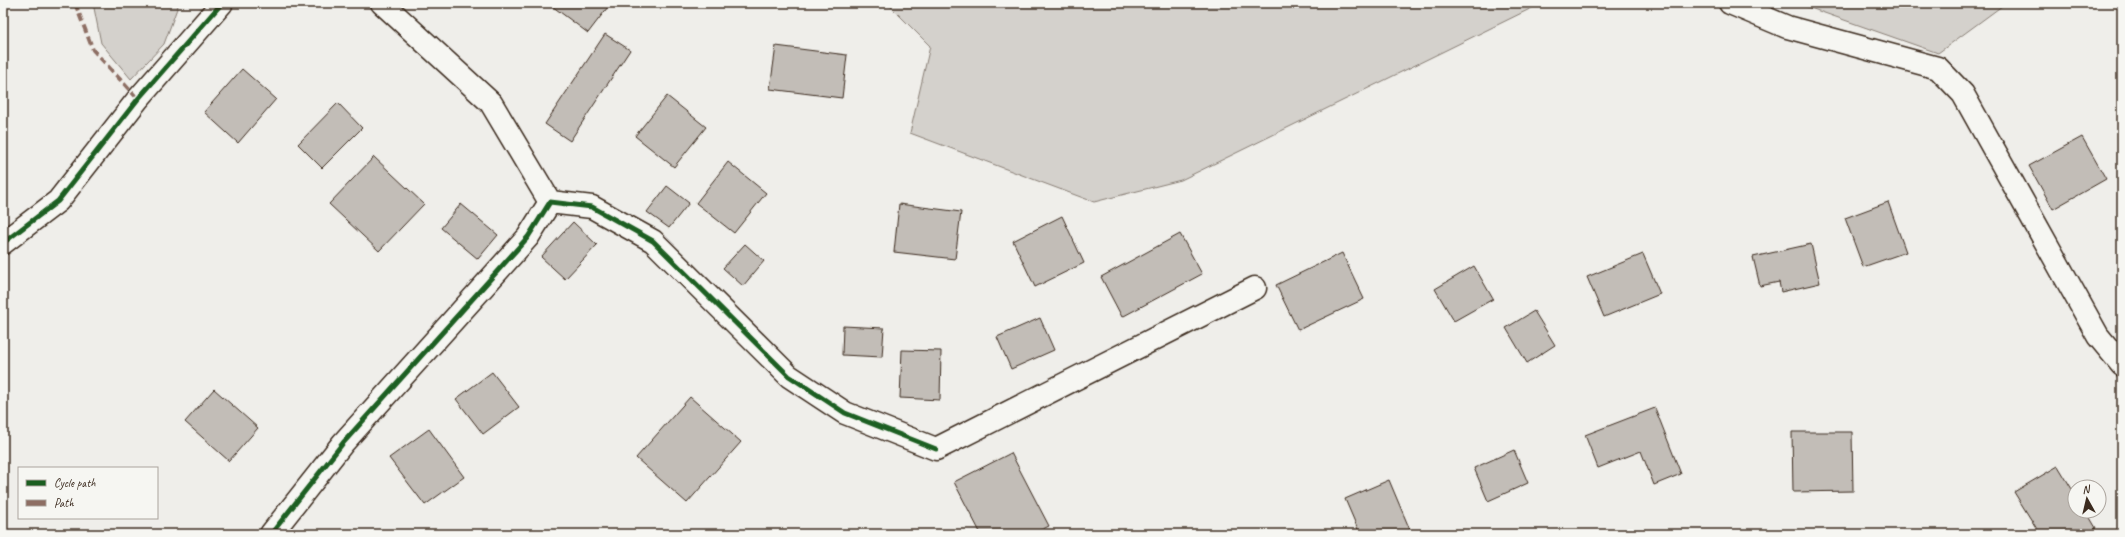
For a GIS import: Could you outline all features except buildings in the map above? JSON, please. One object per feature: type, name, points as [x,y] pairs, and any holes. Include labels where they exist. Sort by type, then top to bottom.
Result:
[{"type":"street","points":[[3,242],[58,200],[138,99],[222,3]]},
{"type":"street","points":[[382,3],[492,103],[550,202]]},
{"type":"street","points":[[1730,3],[1787,27],[1938,68],[1963,94],[2098,336],[2122,365]]},
{"type":"street","points":[[550,202],[592,207],[652,241],[789,376],[845,413],[936,449],[1255,288]]},
{"type":"street","points":[[271,534],[343,443],[528,237],[550,202]]},
{"type":"shaded area","points":[[93,3],[179,3],[164,44],[131,79],[101,43]]},
{"type":"shaded area","points":[[887,3],[1542,3],[1181,180],[1094,202],[910,133],[930,46]]},
{"type":"shaded area","points":[[1796,3],[2006,3],[1938,53]]},
{"type":"marked path","points":[[75,3],[93,50],[138,99]]},
{"type":"cycle path","points":[[3,243],[58,201],[138,99],[222,3]]},
{"type":"cycle path","points":[[271,534],[343,443],[528,237],[550,202],[592,207],[653,241],[789,376],[845,413],[936,449]]}]
